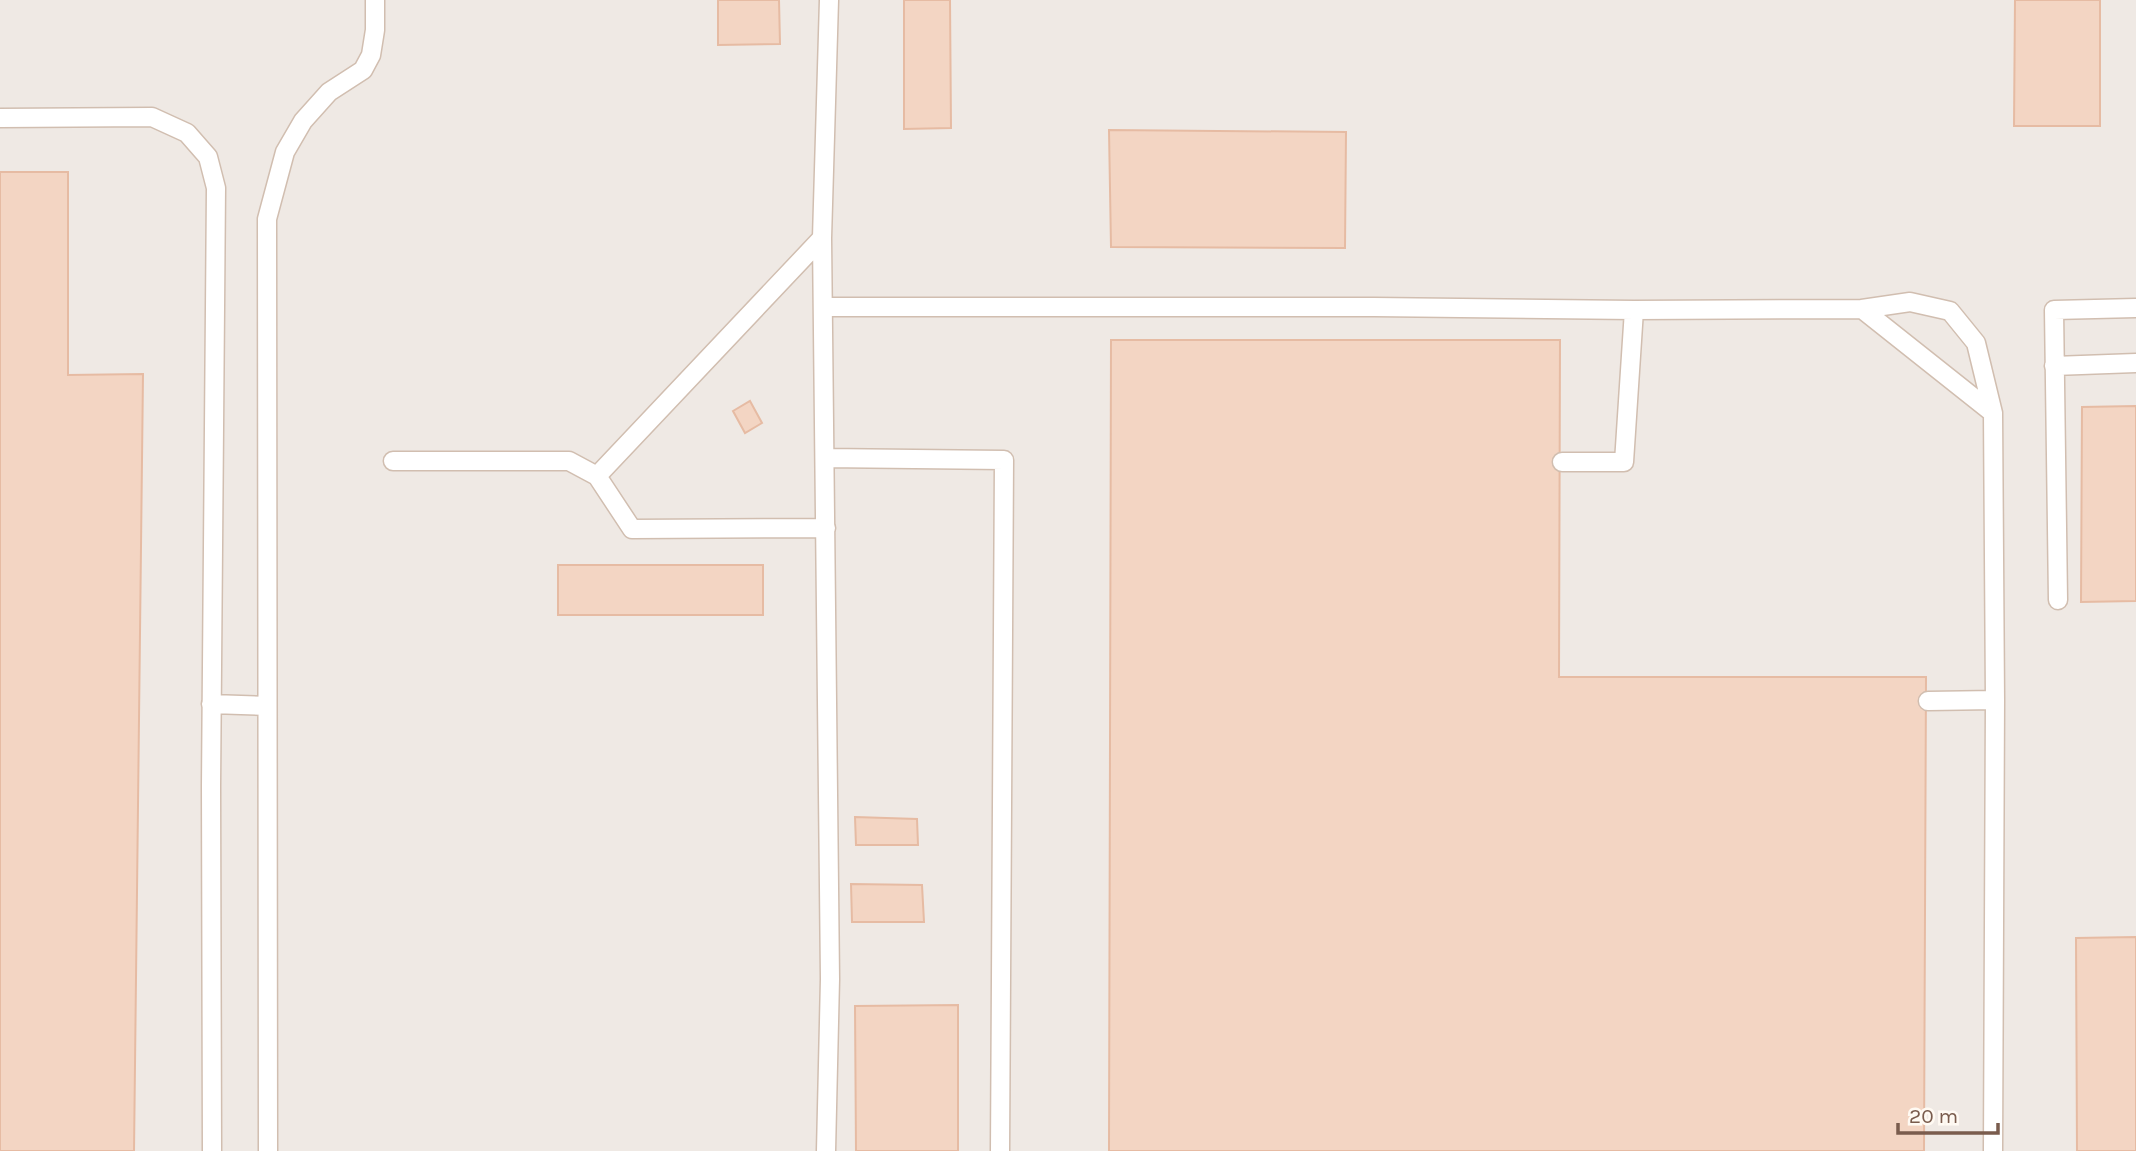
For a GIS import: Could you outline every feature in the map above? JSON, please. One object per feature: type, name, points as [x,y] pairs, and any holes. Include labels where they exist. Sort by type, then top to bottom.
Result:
[{"type":"lane","points":[[268,1151],[267,219],[285,152],[303,121],[329,92],[363,70],[371,55],[375,30],[375,0]]},
{"type":"lane","points":[[826,1151],[830,979],[822,238],[829,0]]},
{"type":"lane","points":[[0,118],[152,117],[187,133],[208,157],[216,188],[211,704],[212,1151]]},
{"type":"lane","points":[[597,477],[822,238]]},
{"type":"lane","points":[[823,307],[1862,309],[1910,302],[1950,311],[1976,344],[1993,413],[1993,1151]]},
{"type":"lane","points":[[2058,600],[2054,310],[2136,308]]},
{"type":"lane","points":[[1862,309],[1993,413]]},
{"type":"lane","points":[[1562,462],[1624,462],[1634,310]]},
{"type":"lane","points":[[2054,366],[2136,363]]},
{"type":"lane","points":[[825,458],[1004,460],[1000,1151]]},
{"type":"lane","points":[[393,460],[569,461],[597,477],[632,529],[825,528]]},
{"type":"lane","points":[[1928,701],[1995,700]]},
{"type":"lane","points":[[211,704],[267,706]]},
{"type":"shaded area","points":[[0,0],[2136,0],[2136,1151],[0,1151]]},
{"type":"building","points":[[718,0],[779,0],[780,44],[718,45]]},
{"type":"building","points":[[904,0],[950,0],[951,128],[904,129]]},
{"type":"building","points":[[2015,0],[2100,0],[2100,126],[2014,126]]},
{"type":"building","points":[[1109,130],[1346,132],[1345,248],[1111,247]]},
{"type":"building","points":[[0,172],[68,172],[68,375],[143,374],[134,1151],[0,1151]]},
{"type":"building","points":[[1111,340],[1560,340],[1559,677],[1926,677],[1924,1151],[1109,1151]]},
{"type":"building","points":[[750,401],[762,423],[745,433],[733,411]]},
{"type":"building","points":[[2136,406],[2136,601],[2081,602],[2082,407]]},
{"type":"building","points":[[558,565],[763,565],[763,615],[558,615]]},
{"type":"building","points":[[855,817],[917,819],[918,845],[856,845]]},
{"type":"building","points":[[851,884],[922,885],[924,922],[852,922]]},
{"type":"building","points":[[2136,937],[2136,1151],[2077,1151],[2076,938]]},
{"type":"building","points":[[958,1005],[958,1151],[856,1151],[855,1006]]}]
